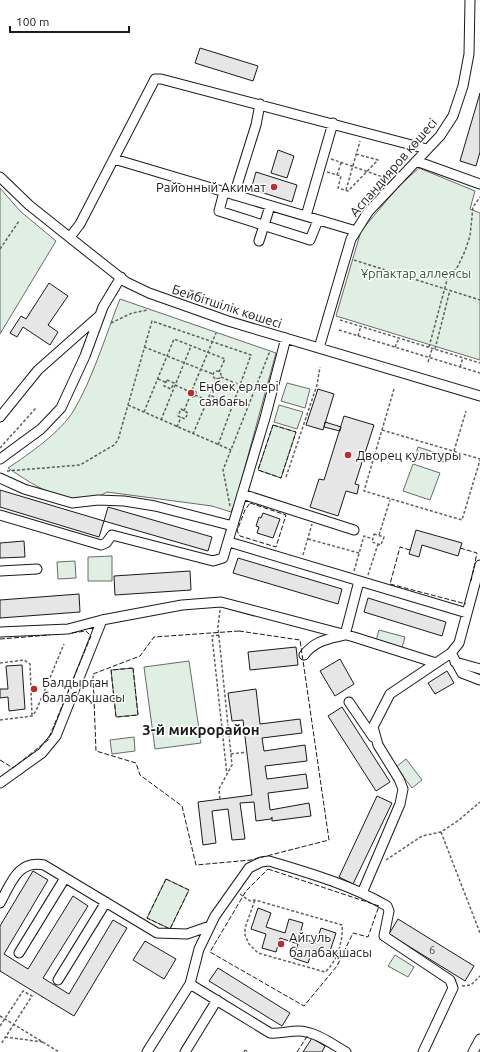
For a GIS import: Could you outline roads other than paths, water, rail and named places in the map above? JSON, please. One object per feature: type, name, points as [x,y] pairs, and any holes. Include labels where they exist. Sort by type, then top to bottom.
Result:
[{"type":"street","name":"Аспандияров көшесі","points":[[318,348],[351,239],[368,212],[440,136],[453,116],[463,86],[469,54],[470,0]]},
{"type":"street","points":[[70,237],[80,224],[155,79],[161,79],[260,104],[428,149]]},
{"type":"street","points":[[234,195],[256,126],[260,104]]},
{"type":"street","points":[[306,216],[333,123]]},
{"type":"street","points":[[114,159],[356,231]]},
{"type":"street","points":[[416,161],[480,184]]},
{"type":"street","name":"Бейбітшілік көшесі","points":[[0,177],[29,205],[121,277],[149,293],[228,321],[480,396]]},
{"type":"street","points":[[224,192],[219,210],[310,240],[318,220]]},
{"type":"street","points":[[259,241],[270,206]]},
{"type":"street","points":[[0,459],[40,429],[61,408],[85,356],[100,315],[121,277]]},
{"type":"street","points":[[0,417],[38,370],[100,315]]},
{"type":"street","points":[[0,515],[102,545],[106,543],[112,535],[213,561],[223,558],[265,418],[286,338]]},
{"type":"street","points":[[1,475],[24,489],[72,503],[98,500],[124,501],[155,506],[233,526]]},
{"type":"street","points":[[242,494],[354,530]]},
{"type":"street","points":[[229,542],[467,613]]},
{"type":"street","points":[[453,658],[460,643],[480,566]]},
{"type":"street","points":[[0,571],[37,569]]},
{"type":"street","points":[[345,635],[359,581]]},
{"type":"street","points":[[0,632],[68,630],[102,620],[182,605],[221,602],[345,635],[436,663]]},
{"type":"street","points":[[0,783],[42,753],[56,736],[102,620]]},
{"type":"street","points":[[304,655],[310,646],[318,642],[345,635]]},
{"type":"street","points":[[453,658],[462,673],[480,680]]},
{"type":"street","points":[[378,745],[373,727],[390,694],[436,663],[453,658],[480,669]]},
{"type":"street","points":[[349,702],[378,745],[399,779],[403,789],[400,804],[362,893]]},
{"type":"street","points":[[146,1052],[190,984],[197,964],[199,949],[210,926],[250,868],[261,862],[269,861],[316,875],[362,893],[387,906],[389,911],[384,936],[450,980],[453,988],[423,1052]]},
{"type":"street","points":[[0,903],[20,870],[32,863],[44,865],[157,933],[187,934],[210,926]]},
{"type":"street","points":[[19,954],[65,878]]},
{"type":"street","points":[[58,980],[106,902]]},
{"type":"street","points":[[190,984],[270,1033],[283,1034],[299,1031],[316,1036],[346,1052]]},
{"type":"street","points":[[185,1052],[216,1000]]},
{"type":"street","points":[[473,1052],[480,1039]]},
{"type":"place","name":"Районный Акимат","points":[[274,187]]},
{"type":"place","name":"Еңбек ерлері саябағы","points":[[191,393]]},
{"type":"place","name":"Дворец культуры","points":[[348,455]]},
{"type":"place","name":"Балдырган балабақшасы","points":[[34,689]]},
{"type":"place","name":"Айгуль балабақшасы","points":[[281,944]]},
{"type":"district","name":"3-й микрорайон","points":[[201,729]]},
{"type":"park label","name":"Ұрпактар аллеясы","points":[[416,273]]}]
